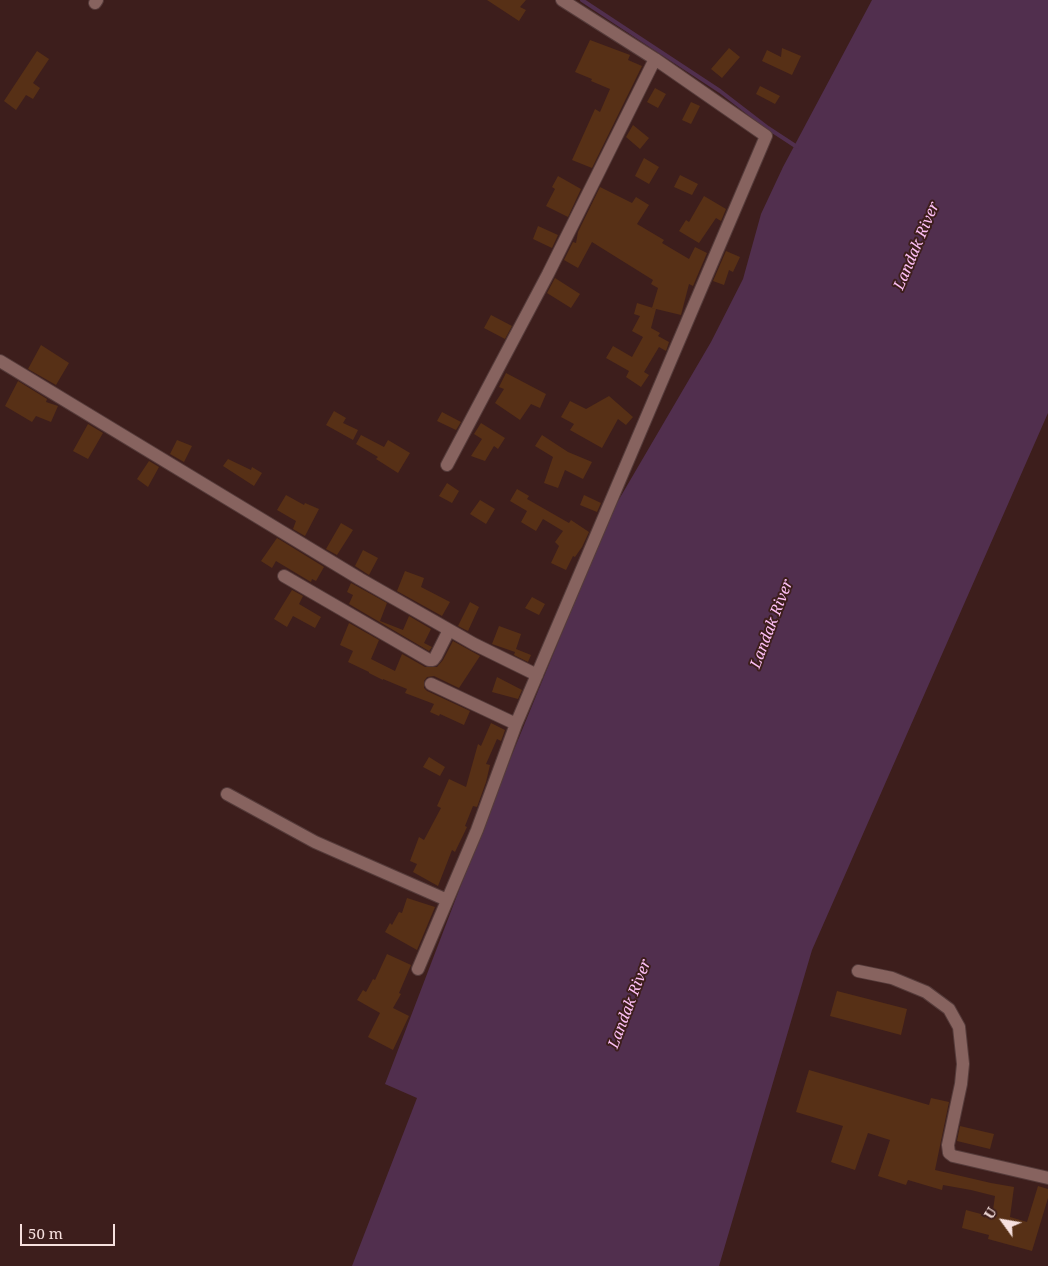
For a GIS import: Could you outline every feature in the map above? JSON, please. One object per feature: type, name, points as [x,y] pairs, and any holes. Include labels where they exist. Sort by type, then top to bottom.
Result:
[{"type":"street","points":[[418,969],[477,830],[516,724],[766,136],[655,59],[562,0]]},
{"type":"street","points":[[447,465],[553,266],[655,59]]},
{"type":"street","points":[[0,361],[360,578],[449,630],[537,675]]},
{"type":"street","points":[[284,576],[429,660],[433,660],[436,656],[449,630]]},
{"type":"street","points":[[431,684],[516,724]]},
{"type":"street","points":[[227,794],[315,842],[447,900]]},
{"type":"street","points":[[858,971],[892,978],[926,992],[949,1009],[959,1027],[963,1064],[948,1153],[1048,1178]]},
{"type":"water","name":"Landak River","points":[[872,0],[1048,0],[1048,413],[812,950],[719,1266],[352,1266],[417,1098],[385,1084],[495,796],[611,513],[711,342],[743,279],[761,214],[783,167]]},
{"type":"building","points":[[487,0],[526,0],[520,7],[526,10],[519,21]]},
{"type":"building","points":[[590,40],[630,55],[628,60],[642,66],[592,168],[572,160],[595,109],[600,112],[610,89],[575,72]]},
{"type":"building","points":[[729,48],[740,57],[722,78],[711,69]]},
{"type":"building","points":[[782,48],[801,56],[792,75],[762,61],[767,50],[781,57]]},
{"type":"building","points":[[37,51],[49,59],[33,83],[40,88],[33,99],[26,95],[16,110],[4,101]]},
{"type":"building","points":[[760,86],[780,96],[775,104],[756,94]]},
{"type":"building","points":[[655,88],[666,94],[658,108],[647,102]]},
{"type":"building","points":[[691,102],[700,106],[691,124],[682,120]]},
{"type":"building","points":[[633,125],[649,138],[640,149],[626,137]]},
{"type":"building","points":[[644,158],[659,167],[649,184],[635,176]]},
{"type":"building","points":[[680,175],[698,184],[692,195],[674,187]]},
{"type":"building","points":[[558,176],[581,189],[568,217],[546,206],[555,189],[552,187]]},
{"type":"building","points":[[600,187],[632,203],[636,197],[649,205],[637,224],[664,240],[662,243],[689,259],[695,247],[707,253],[693,286],[689,284],[681,315],[652,308],[658,288],[651,284],[653,280],[592,242],[578,268],[564,260],[573,242],[576,243],[578,232]]},
{"type":"building","points":[[704,196],[726,209],[721,221],[716,218],[699,243],[679,231],[686,220],[689,222]]},
{"type":"building","points":[[538,226],[558,235],[552,248],[533,239]]},
{"type":"building","points":[[726,251],[740,257],[733,272],[729,270],[724,285],[713,281]]},
{"type":"building","points":[[555,278],[580,294],[571,308],[547,293]]},
{"type":"building","points":[[637,303],[656,309],[651,328],[660,333],[658,336],[669,342],[666,351],[659,347],[644,372],[649,375],[641,387],[626,377],[629,371],[606,358],[613,346],[632,357],[643,337],[632,331],[640,316],[634,314]]},
{"type":"building","points":[[491,315],[512,326],[505,339],[484,328]]},
{"type":"building","points":[[41,345],[69,363],[56,385],[28,369]]},
{"type":"building","points":[[506,373],[546,394],[540,408],[531,404],[520,420],[495,403],[504,389],[499,387]]},
{"type":"building","points":[[18,381],[47,399],[46,402],[58,406],[51,422],[36,416],[32,422],[5,406]]},
{"type":"building","points":[[609,396],[633,417],[626,425],[618,419],[602,448],[570,430],[574,424],[561,417],[570,401],[586,409]]},
{"type":"building","points":[[334,411],[346,418],[343,423],[358,430],[353,440],[326,425]]},
{"type":"building","points":[[442,412],[461,422],[456,430],[437,421]]},
{"type":"building","points":[[481,423],[505,438],[498,449],[494,446],[485,461],[471,456],[482,439],[474,434]]},
{"type":"building","points":[[88,424],[103,433],[88,459],[73,451]]},
{"type":"building","points":[[361,435],[384,447],[388,440],[410,453],[398,473],[376,459],[378,457],[356,444]]},
{"type":"building","points":[[542,435],[568,452],[592,462],[583,479],[565,470],[558,488],[544,483],[553,457],[535,446]]},
{"type":"building","points":[[177,440],[192,446],[184,462],[170,454]]},
{"type":"building","points":[[228,459],[251,470],[252,467],[262,473],[254,486],[223,466]]},
{"type":"building","points":[[149,461],[159,467],[148,487],[137,479]]},
{"type":"building","points":[[447,483],[459,491],[452,503],[439,496]]},
{"type":"building","points":[[517,489],[529,496],[527,499],[569,523],[571,520],[589,532],[582,547],[575,557],[573,556],[566,570],[551,563],[559,546],[555,542],[563,531],[543,519],[536,531],[521,522],[527,511],[510,501]]},
{"type":"building","points":[[286,495],[304,505],[305,503],[319,509],[305,536],[293,529],[296,521],[277,510]]},
{"type":"building","points":[[584,495],[601,503],[597,512],[580,505]]},
{"type":"building","points":[[480,500],[495,509],[486,524],[470,514]]},
{"type":"building","points":[[341,523],[353,530],[337,555],[326,549]]},
{"type":"building","points":[[277,538],[324,567],[316,581],[312,579],[311,582],[276,561],[272,568],[261,561]]},
{"type":"building","points":[[363,550],[378,558],[369,575],[355,566]]},
{"type":"building","points":[[405,571],[424,578],[421,587],[450,602],[442,616],[397,591]]},
{"type":"building","points":[[351,583],[387,603],[380,621],[403,630],[409,616],[431,629],[424,643],[432,647],[429,651],[349,604],[353,595],[347,592]]},
{"type":"building","points":[[292,590],[303,596],[299,604],[321,617],[315,628],[293,616],[287,627],[274,619]]},
{"type":"building","points":[[532,597],[545,604],[539,615],[525,608]]},
{"type":"building","points":[[470,602],[479,607],[468,631],[458,626]]},
{"type":"building","points":[[349,623],[379,640],[371,659],[395,671],[402,654],[425,667],[437,667],[453,641],[480,656],[459,688],[434,676],[427,677],[424,681],[424,688],[427,691],[470,711],[464,725],[440,714],[439,716],[430,712],[434,704],[405,693],[407,689],[383,680],[348,662],[353,651],[340,645]]},
{"type":"building","points":[[499,626],[521,634],[516,649],[531,655],[528,662],[514,655],[515,652],[492,644]]},
{"type":"building","points":[[497,677],[522,690],[518,699],[492,692]]},
{"type":"building","points":[[491,723],[505,730],[501,741],[497,739],[486,764],[490,765],[477,807],[473,806],[465,826],[467,827],[455,852],[452,850],[438,886],[413,872],[417,864],[410,861],[419,837],[424,840],[441,808],[437,806],[449,779],[466,787],[478,744],[481,746]]},
{"type":"building","points":[[429,757],[445,767],[440,776],[423,767]]},
{"type":"building","points":[[407,898],[435,907],[417,950],[385,932],[390,923],[392,925],[399,912],[402,913]]},
{"type":"building","points":[[387,954],[411,965],[399,993],[401,994],[393,1008],[409,1016],[393,1050],[368,1037],[380,1013],[357,1000],[363,990],[366,992],[373,979],[375,980]]},
{"type":"building","points":[[837,991],[907,1009],[901,1035],[830,1016]]},
{"type":"building","points":[[809,1070],[929,1105],[931,1098],[949,1102],[935,1170],[1014,1187],[1010,1217],[1027,1222],[1038,1186],[1048,1189],[1048,1198],[1032,1251],[988,1239],[989,1235],[962,1228],[966,1210],[992,1217],[995,1196],[943,1185],[942,1190],[908,1180],[906,1185],[878,1176],[890,1140],[868,1133],[855,1170],[831,1162],[843,1126],[796,1112]]},
{"type":"building","points":[[960,1126],[994,1134],[990,1149],[957,1141]]},
{"type":"waterway","points":[[582,0],[720,91],[768,128],[797,147]]}]
